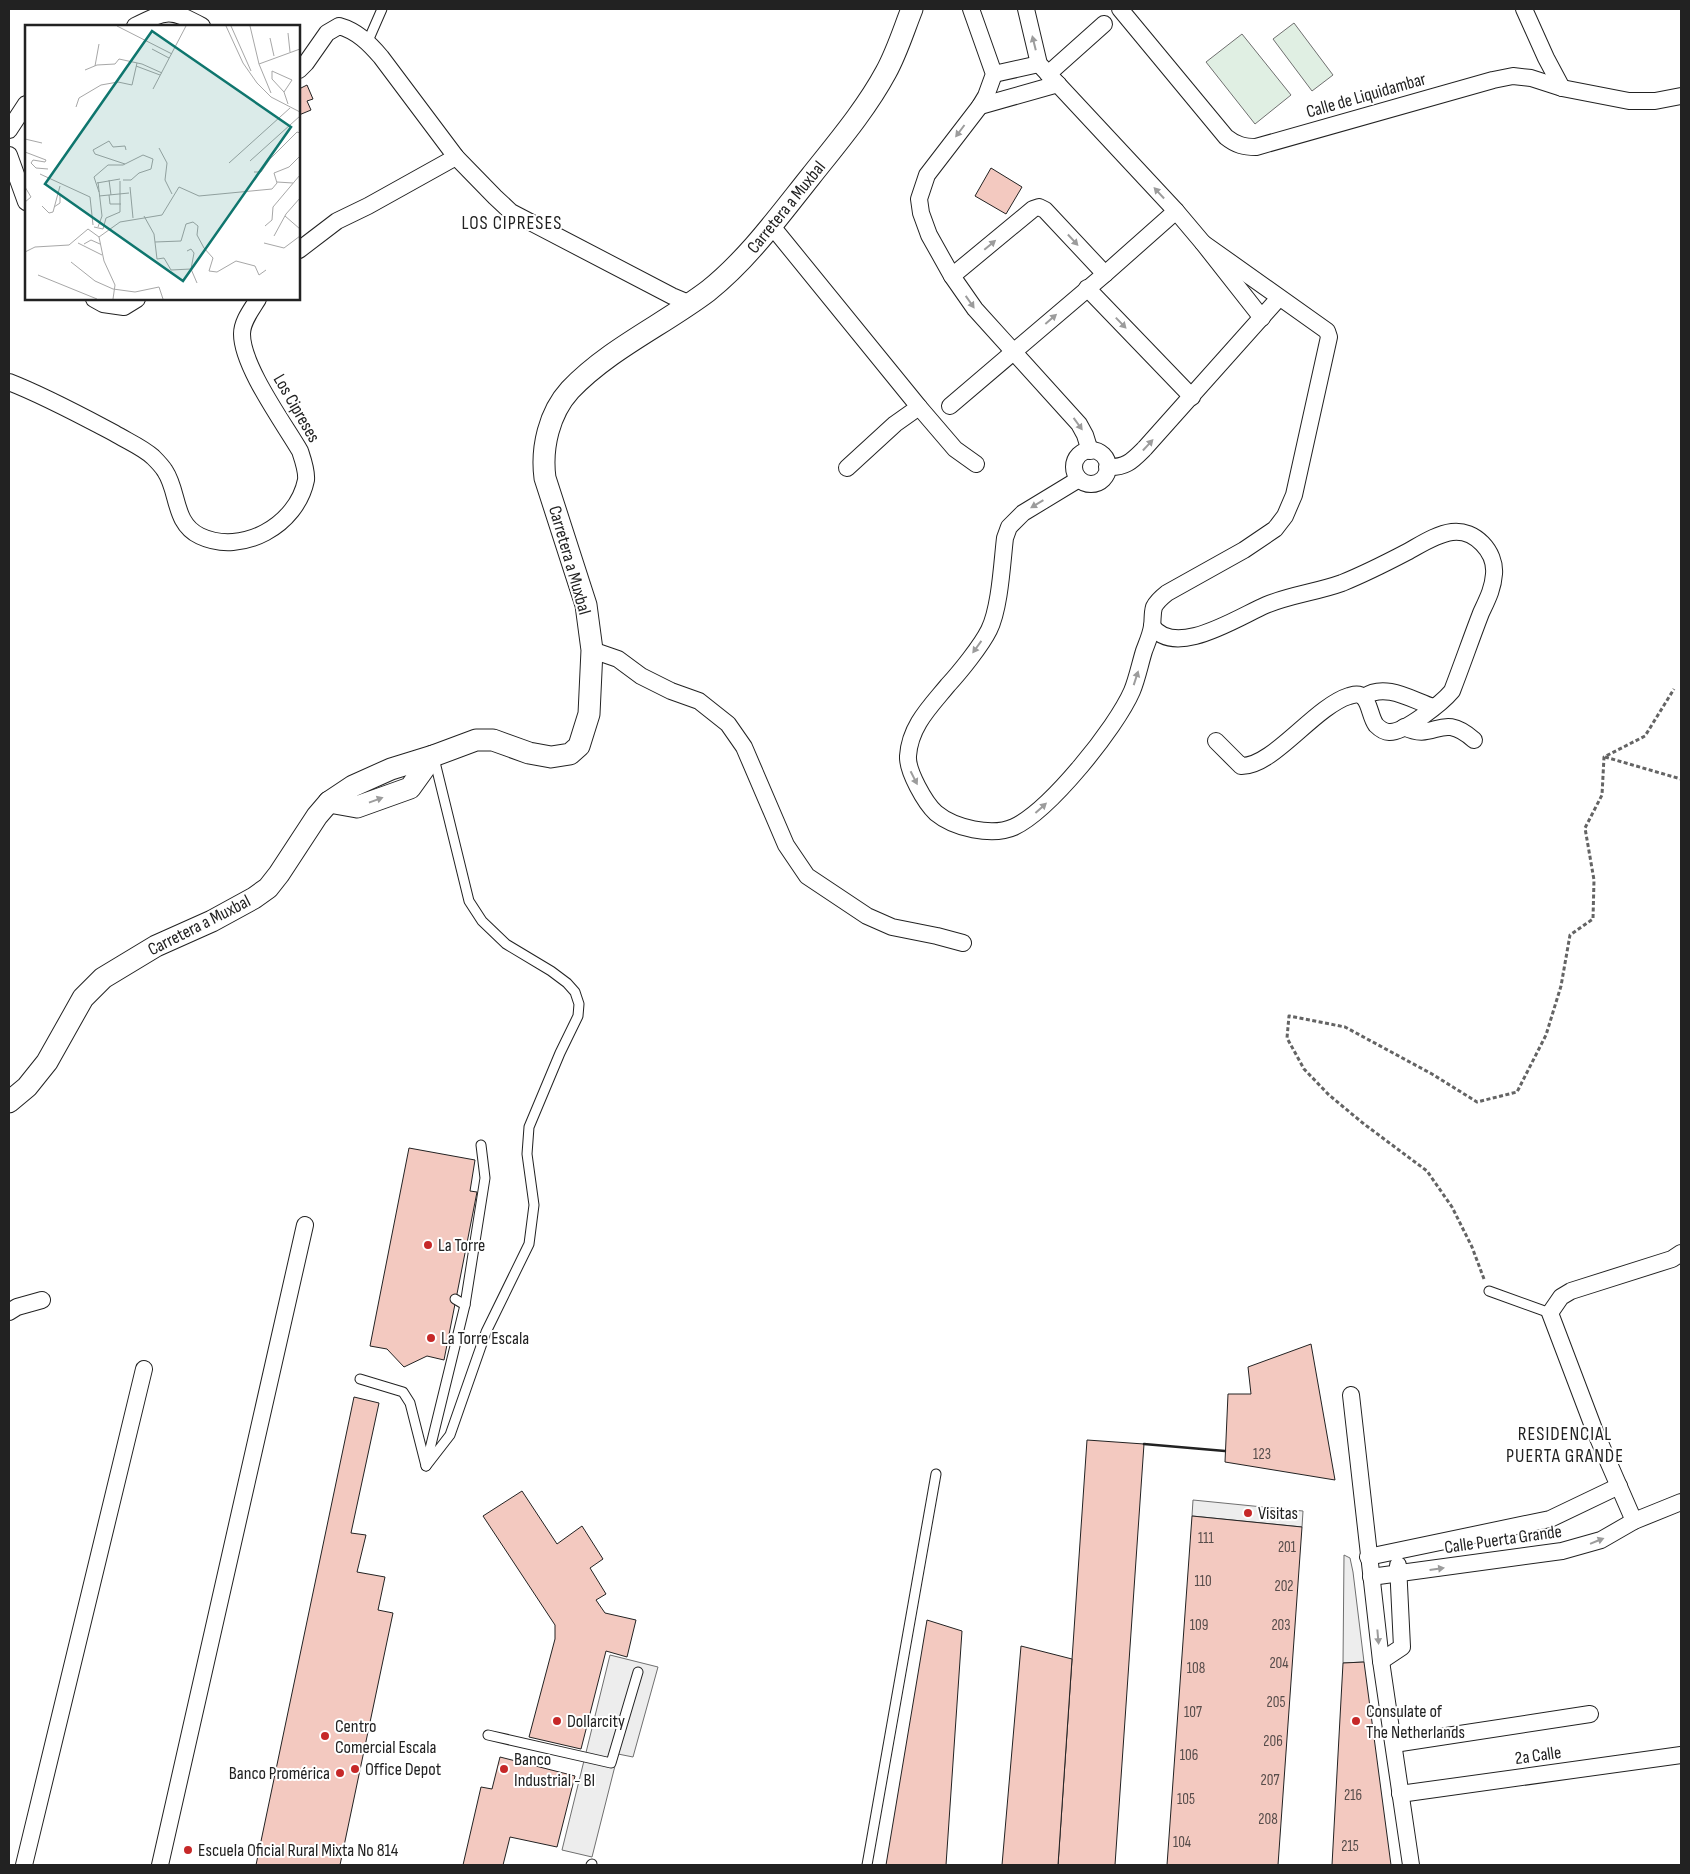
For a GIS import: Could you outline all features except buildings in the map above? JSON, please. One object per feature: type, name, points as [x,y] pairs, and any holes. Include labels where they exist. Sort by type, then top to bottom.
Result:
[{"type":"street","name":"Carretera a Muxbal","points":[[9,1102],[27,1087],[47,1062],[83,998],[103,978],[156,946],[212,921],[254,898],[268,888],[317,816],[329,802],[353,786],[392,769],[476,740],[493,740],[529,753],[551,757],[570,754],[579,746],[589,714],[592,650],[586,605],[545,478],[545,446],[553,416],[569,391],[604,360],[681,300],[719,281],[744,257],[856,119],[871,97],[888,70],[912,9]]},
{"type":"street","points":[[971,9],[994,74],[980,106],[927,174],[919,199],[929,235],[952,276],[975,308],[1079,424],[1090,450]]},
{"type":"street","points":[[1026,9],[1048,74],[1176,211],[1262,318]]},
{"type":"street","name":"Calle de Liquidambar","points":[[1120,9],[1226,137],[1240,146],[1256,147],[1513,76],[1531,78],[1562,88],[1629,101],[1655,101],[1681,96]]},
{"type":"street","points":[[1524,10],[1562,88]]},
{"type":"street","points":[[137,25],[162,14],[172,13],[200,25]]},
{"type":"street","points":[[980,106],[1048,74],[1104,24]]},
{"type":"street","points":[[300,69],[327,33],[339,26],[350,29],[368,41],[456,157],[512,212],[681,300]]},
{"type":"street","points":[[994,74],[1048,74]]},
{"type":"street","points":[[9,130],[25,106]]},
{"type":"street","points":[[9,155],[25,199]]},
{"type":"street","points":[[300,249],[337,220],[368,206],[456,157]]},
{"type":"street","points":[[952,276],[1033,209],[1039,207],[1045,210],[1105,274]]},
{"type":"street","points":[[950,406],[1176,211]]},
{"type":"street","points":[[771,225],[918,407],[955,449],[976,464]]},
{"type":"street","points":[[1079,479],[1022,513],[1009,527],[1005,538],[996,604],[989,630],[949,685],[924,713],[914,732],[908,759],[910,770],[935,812],[952,823],[967,828],[999,832],[1012,828],[1031,816],[1055,795],[1110,729],[1132,691],[1152,626],[1155,606],[1160,599],[1244,550],[1275,529],[1285,516],[1294,495],[1329,337],[1327,331],[1203,243]]},
{"type":"street","points":[[1087,288],[1192,397]]},
{"type":"street","points":[[1107,467],[1119,468],[1134,459],[1192,397],[1279,298]]},
{"type":"street","points":[[96,300],[115,307],[124,307],[135,300]]},
{"type":"street","name":"Los Cipreses","points":[[9,382],[92,421],[152,456],[166,471],[180,516],[188,527],[199,536],[227,541],[261,535],[277,526],[292,512],[306,479],[305,464],[300,451],[254,373],[248,359],[242,332],[247,317],[257,300]]},
{"type":"street","points":[[847,468],[895,424],[918,407]]},
{"type":"street","points":[[1090,450],[1102,455],[1107,467],[1106,474],[1097,483],[1090,484],[1079,479],[1074,469],[1075,461],[1080,455],[1090,450]]},
{"type":"street","points":[[1152,626],[1157,633],[1174,639],[1203,634],[1267,605],[1342,583],[1451,532],[1465,533],[1483,544],[1492,557],[1495,573],[1491,593],[1452,691],[1444,701],[1404,728],[1393,732],[1383,731],[1376,725],[1364,698],[1359,695],[1351,695],[1339,700],[1308,722],[1270,754],[1249,767],[1241,766],[1216,741]]},
{"type":"street","points":[[592,650],[618,659],[641,676],[699,701],[728,724],[744,747],[786,845],[807,876],[867,916],[892,927],[963,943]]},
{"type":"street","points":[[1364,698],[1378,690],[1386,690],[1433,707]]},
{"type":"street","points":[[1404,728],[1414,732],[1425,732],[1445,726],[1455,727],[1474,740]]},
{"type":"street","points":[[160,1865],[305,1225]]},
{"type":"street","points":[[1634,1521],[1594,1430],[1550,1313],[1562,1297],[1571,1291],[1672,1259],[1681,1253]]},
{"type":"street","points":[[9,1312],[17,1307],[42,1300]]},
{"type":"street","points":[[24,1865],[144,1369]]},
{"type":"street","points":[[1351,1395],[1380,1661],[1411,1865]]},
{"type":"street","name":"Calle Puerta Grande","points":[[1368,1557],[1550,1519],[1619,1486]]},
{"type":"street","name":"Calle Puerta Grande","points":[[1371,1577],[1562,1551],[1601,1540],[1634,1521],[1681,1502]]},
{"type":"street","points":[[1380,1661],[1402,1647],[1400,1574],[1396,1551]]},
{"type":"street","points":[[1394,1744],[1590,1714]]},
{"type":"street","name":"2a Calle","points":[[1400,1794],[1681,1755]]},
{"type":"lane","points":[[368,41],[382,9]]},
{"type":"lane","points":[[426,1466],[450,1435],[486,1332],[529,1244],[534,1204],[527,1154],[529,1127],[560,1053],[578,1016],[579,1004],[575,992],[567,983],[506,944],[482,921],[470,901],[433,756]]},
{"type":"lane","points":[[426,1466],[466,1305],[485,1178],[481,1144]]},
{"type":"lane","points":[[1489,1291],[1550,1313]]},
{"type":"lane","points":[[456,1299],[466,1305]]},
{"type":"lane","points":[[360,1378],[403,1392],[410,1403],[426,1466]]},
{"type":"lane","points":[[867,1865],[936,1474]]},
{"type":"lane","points":[[488,1734],[611,1763],[638,1672]]},
{"type":"path","points":[[1604,757],[1645,736],[1674,689]]},
{"type":"path","points":[[1604,757],[1681,779]]},
{"type":"path","points":[[1489,1291],[1472,1247],[1452,1207],[1427,1171],[1329,1095],[1304,1069],[1287,1038],[1289,1016],[1345,1026],[1432,1074],[1477,1102],[1517,1092],[1546,1035],[1561,986],[1570,935],[1593,919],[1594,880],[1585,828],[1602,795],[1604,757]]},
{"type":"green space","points":[[1294,23],[1333,75],[1312,91],[1273,39]]},
{"type":"green space","points":[[1242,34],[1291,95],[1255,124],[1206,62]]},
{"type":"shaded area","name":"Visitas","points":[[1193,1500],[1303,1511],[1302,1527],[1192,1516]]},
{"type":"shaded area","points":[[1344,1555],[1350,1558],[1353,1572],[1364,1662],[1343,1663]]},
{"type":"shaded area","points":[[610,1655],[658,1667],[633,1757],[618,1754],[592,1857],[562,1850]]},
{"type":"wall","points":[[1144,1444],[1225,1451]]},
{"type":"place","name":"La Torre","points":[[428,1245]]},
{"type":"place","name":"La Torre Escala","points":[[431,1338]]},
{"type":"place","name":"Visitas","points":[[1248,1513]]},
{"type":"place","name":"Dollarcity","points":[[557,1721]]},
{"type":"place","name":"Consulate of The Netherlands","points":[[1356,1721]]},
{"type":"place","name":"Centro Comercial Escala","points":[[325,1736]]},
{"type":"place","name":"Office Depot","points":[[355,1769]]},
{"type":"place","name":"Banco Industrial - BI","points":[[504,1769]]},
{"type":"place","name":"Banco Promérica","points":[[340,1773]]},
{"type":"place","name":"Escuela Oficial Rural Mixta No 814","points":[[188,1850]]},
{"type":"district","name":"LOS CIPRESES","points":[[512,222]]},
{"type":"district","name":"RESIDENCIAL PUERTA GRANDE","points":[[1565,1444]]}]
